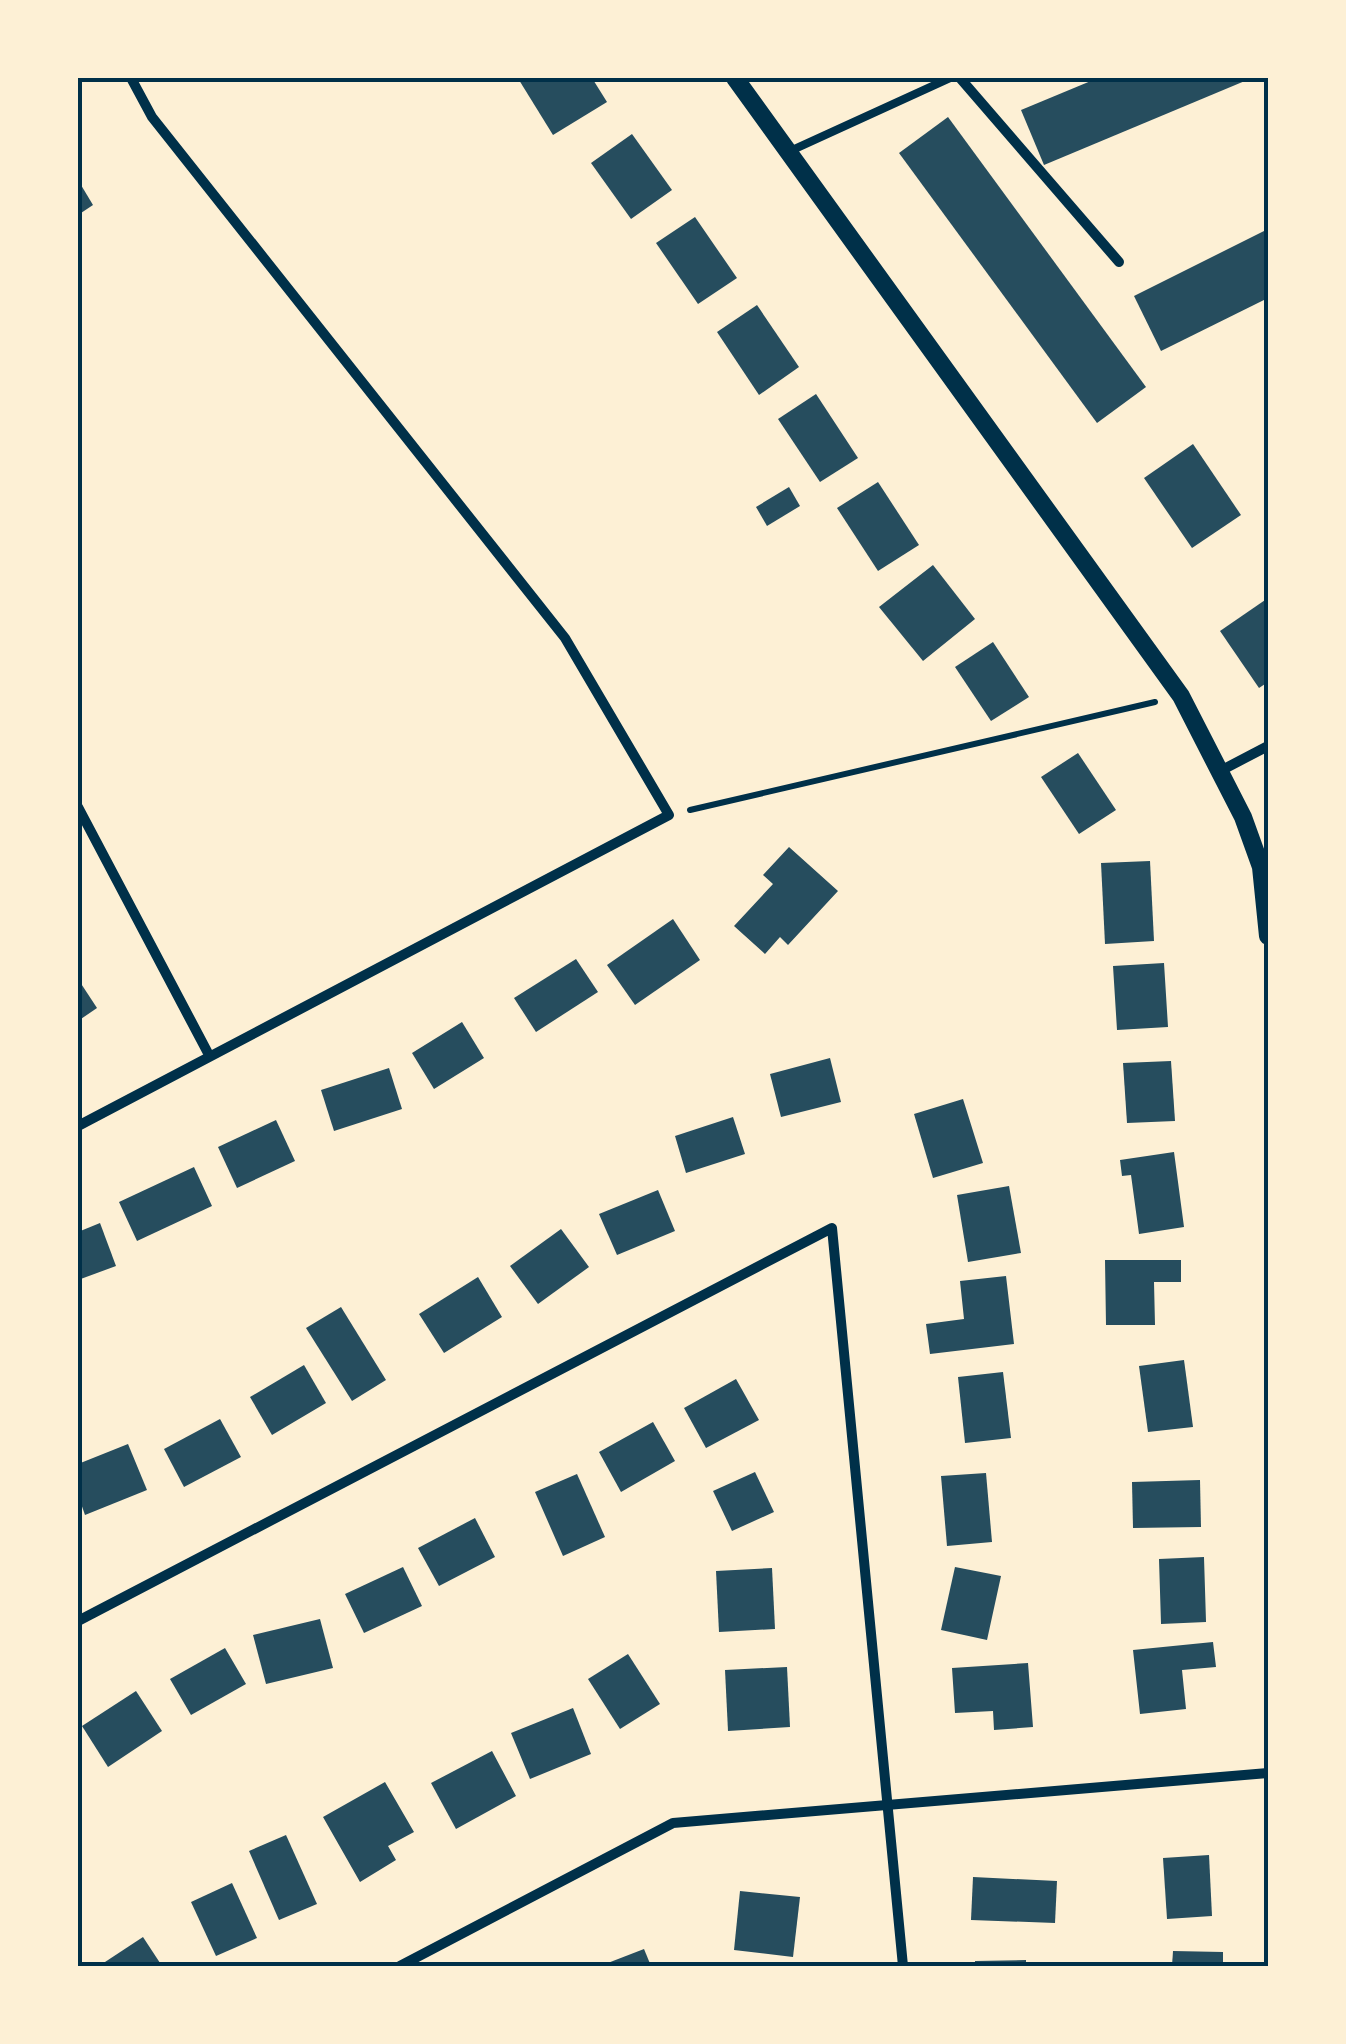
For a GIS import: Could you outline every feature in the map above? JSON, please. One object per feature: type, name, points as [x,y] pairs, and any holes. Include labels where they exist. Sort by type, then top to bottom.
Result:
[{"type":"street","points":[[78,1126],[669,815],[565,638],[152,117],[131,78]]},
{"type":"street","points":[[735,78],[1181,696],[1222,770],[1261,867],[1268,936]]},
{"type":"street","points":[[960,78],[1119,262]]},
{"type":"street","points":[[1222,770],[1268,746]]},
{"type":"street","points":[[78,807],[209,1055]]},
{"type":"street","points":[[78,1621],[832,1228],[904,1966]]},
{"type":"street","points":[[400,1966],[673,1823],[1268,1773]]},
{"type":"lane","points":[[788,152],[950,78]]},
{"type":"path","points":[[669,815],[1181,696]]},
{"type":"building","points":[[592,78],[607,102],[553,135],[519,80]]},
{"type":"building","points":[[1098,78],[1252,78],[1044,165],[1021,110]]},
{"type":"building","points":[[948,117],[1146,387],[1097,423],[899,153]]},
{"type":"building","points":[[632,134],[672,190],[631,219],[591,163]]},
{"type":"building","points":[[78,180],[93,205],[78,215]]},
{"type":"building","points":[[695,217],[737,278],[698,304],[656,243]]},
{"type":"building","points":[[1268,229],[1268,298],[1161,351],[1134,296]]},
{"type":"building","points":[[757,305],[799,367],[759,395],[717,332]]},
{"type":"building","points":[[816,394],[858,458],[820,482],[778,419]]},
{"type":"building","points":[[1193,444],[1241,515],[1192,548],[1144,478]]},
{"type":"building","points":[[878,482],[919,545],[878,571],[837,508]]},
{"type":"building","points":[[789,487],[800,506],[767,526],[756,507]]},
{"type":"building","points":[[933,565],[975,619],[923,661],[879,607]]},
{"type":"building","points":[[1268,598],[1268,682],[1259,688],[1220,631]]},
{"type":"building","points":[[993,642],[1029,697],[991,721],[955,667]]},
{"type":"building","points":[[1078,753],[1116,810],[1079,834],[1041,777]]},
{"type":"building","points":[[789,847],[838,891],[788,945],[780,937],[765,954],[734,926],[773,884],[763,875]]},
{"type":"building","points":[[1150,861],[1154,941],[1105,944],[1101,863]]},
{"type":"building","points":[[673,919],[700,960],[635,1005],[607,965]]},
{"type":"building","points":[[576,959],[598,992],[536,1032],[514,998]]},
{"type":"building","points":[[1164,963],[1168,1027],[1117,1030],[1113,966]]},
{"type":"building","points":[[78,979],[97,1008],[78,1021]]},
{"type":"building","points":[[462,1022],[484,1058],[434,1089],[412,1053]]},
{"type":"building","points":[[830,1058],[841,1102],[781,1117],[770,1074]]},
{"type":"building","points":[[1171,1061],[1175,1121],[1127,1123],[1123,1063]]},
{"type":"building","points":[[389,1068],[402,1109],[334,1131],[321,1090]]},
{"type":"building","points":[[963,1099],[983,1163],[933,1178],[914,1114]]},
{"type":"building","points":[[733,1117],[745,1154],[686,1173],[675,1136]]},
{"type":"building","points":[[276,1120],[295,1161],[237,1188],[218,1147]]},
{"type":"building","points":[[1174,1152],[1184,1227],[1139,1234],[1131,1175],[1122,1176],[1120,1160]]},
{"type":"building","points":[[194,1167],[212,1206],[137,1241],[119,1202]]},
{"type":"building","points":[[1009,1186],[1021,1253],[968,1262],[957,1195]]},
{"type":"building","points":[[658,1190],[675,1231],[617,1255],[599,1214]]},
{"type":"building","points":[[100,1223],[116,1266],[78,1280],[78,1232]]},
{"type":"building","points":[[561,1229],[589,1267],[538,1304],[510,1266]]},
{"type":"building","points":[[1105,1260],[1181,1260],[1181,1282],[1154,1282],[1155,1325],[1106,1325]]},
{"type":"building","points":[[1006,1276],[1014,1344],[930,1354],[926,1324],[964,1319],[960,1281]]},
{"type":"building","points":[[478,1277],[502,1317],[444,1353],[419,1314]]},
{"type":"building","points":[[341,1307],[386,1380],[352,1401],[306,1328]]},
{"type":"building","points":[[1184,1360],[1193,1427],[1148,1432],[1139,1366]]},
{"type":"building","points":[[304,1365],[326,1403],[272,1435],[250,1397]]},
{"type":"building","points":[[1003,1372],[1011,1438],[965,1443],[958,1377]]},
{"type":"building","points":[[736,1379],[759,1420],[706,1448],[684,1408]]},
{"type":"building","points":[[220,1419],[241,1457],[184,1487],[164,1449]]},
{"type":"building","points":[[653,1422],[675,1461],[621,1492],[599,1452]]},
{"type":"building","points":[[128,1444],[147,1490],[85,1515],[78,1495],[78,1464]]},
{"type":"building","points":[[755,1472],[774,1512],[732,1531],[713,1491]]},
{"type":"building","points":[[986,1473],[992,1542],[947,1546],[941,1476]]},
{"type":"building","points":[[577,1474],[605,1537],[563,1556],[535,1492]]},
{"type":"building","points":[[1200,1480],[1201,1527],[1133,1528],[1132,1482]]},
{"type":"building","points":[[475,1518],[495,1557],[439,1586],[418,1548]]},
{"type":"building","points":[[1204,1557],[1206,1622],[1161,1624],[1159,1559]]},
{"type":"building","points":[[403,1567],[422,1606],[364,1633],[345,1594]]},
{"type":"building","points":[[955,1567],[1001,1576],[987,1640],[941,1630]]},
{"type":"building","points":[[772,1568],[775,1629],[719,1632],[716,1571]]},
{"type":"building","points":[[320,1619],[333,1668],[266,1684],[253,1635]]},
{"type":"building","points":[[1213,1642],[1216,1667],[1182,1670],[1186,1709],[1140,1714],[1133,1650]]},
{"type":"building","points":[[225,1648],[246,1684],[191,1715],[170,1679]]},
{"type":"building","points":[[628,1654],[660,1704],[620,1729],[588,1679]]},
{"type":"building","points":[[1028,1663],[1033,1727],[994,1730],[993,1711],[955,1713],[952,1668]]},
{"type":"building","points":[[787,1667],[790,1727],[728,1731],[725,1670]]},
{"type":"building","points":[[136,1691],[162,1731],[108,1767],[82,1726]]},
{"type":"building","points":[[573,1708],[591,1754],[530,1779],[511,1733]]},
{"type":"building","points":[[492,1751],[516,1796],[456,1829],[431,1783]]},
{"type":"building","points":[[385,1782],[414,1832],[388,1846],[396,1860],[360,1882],[323,1817]]},
{"type":"building","points":[[286,1835],[317,1904],[279,1920],[249,1851]]},
{"type":"building","points":[[1209,1855],[1212,1916],[1167,1919],[1163,1858]]},
{"type":"building","points":[[973,1877],[1057,1881],[1055,1923],[971,1920]]},
{"type":"building","points":[[232,1883],[257,1938],[216,1956],[191,1902]]},
{"type":"building","points":[[740,1891],[800,1897],[793,1957],[734,1950]]},
{"type":"building","points":[[143,1937],[162,1966],[107,1966],[105,1962]]},
{"type":"building","points":[[644,1949],[651,1966],[600,1966]]},
{"type":"building","points":[[1173,1951],[1223,1952],[1223,1966],[1172,1966]]},
{"type":"building","points":[[1026,1960],[1026,1966],[975,1966],[975,1961]]}]
